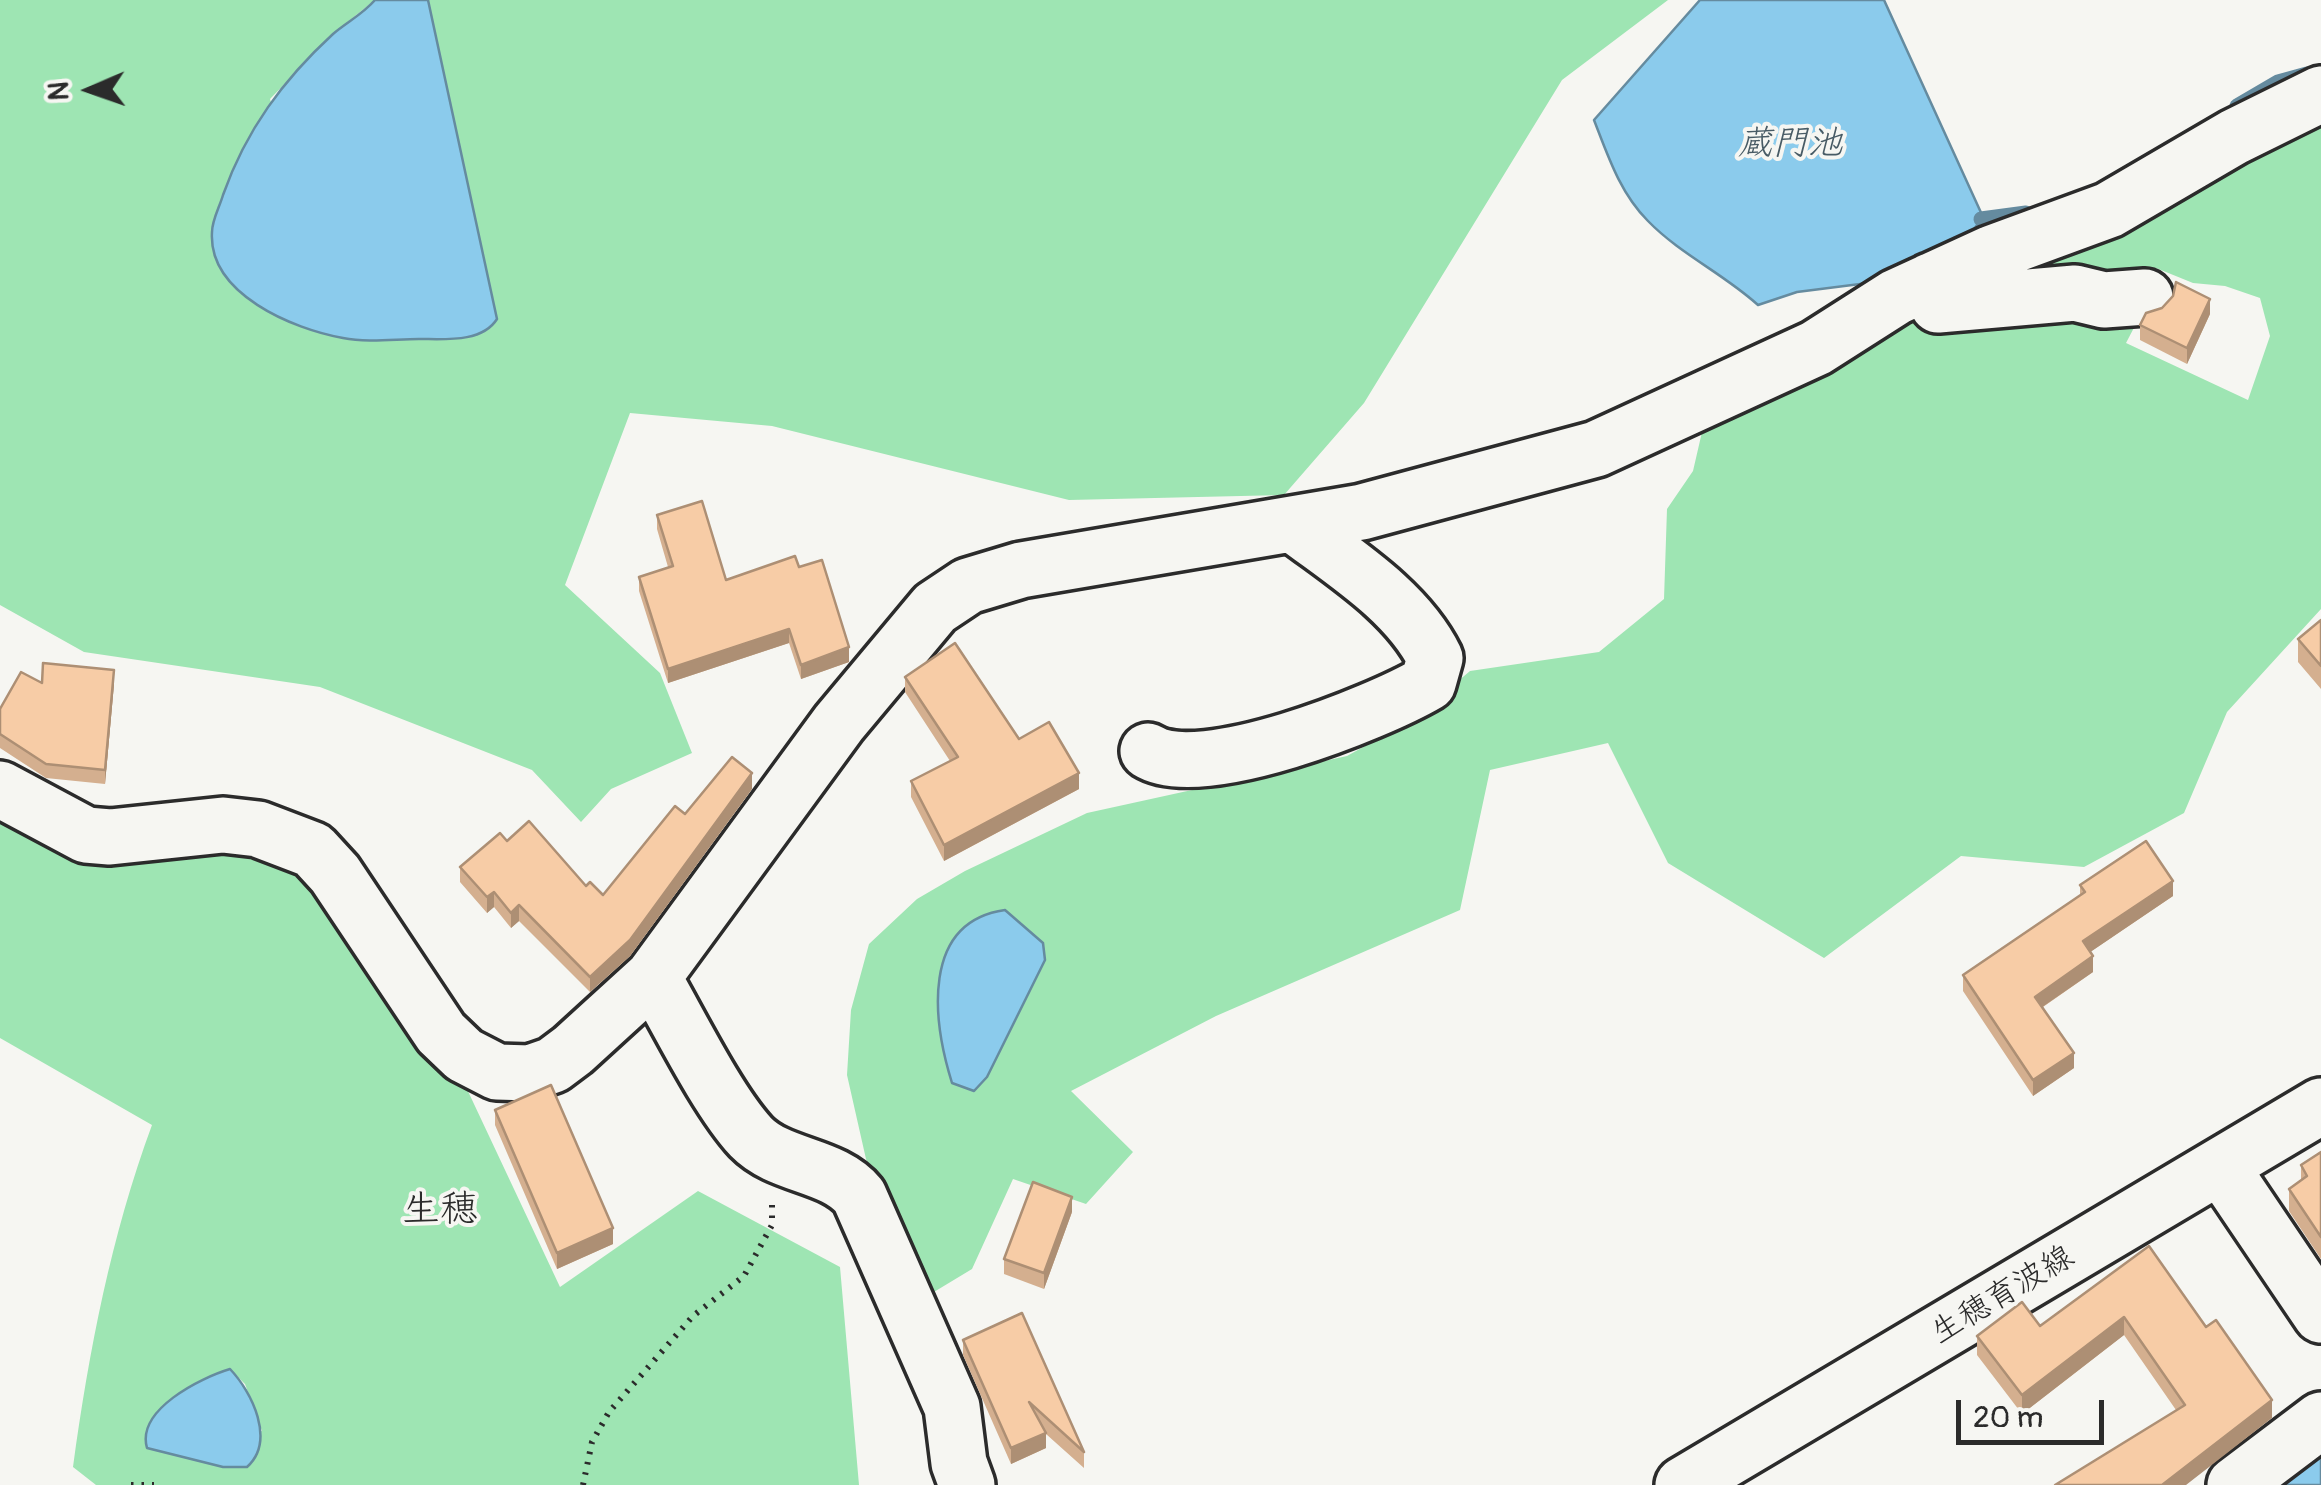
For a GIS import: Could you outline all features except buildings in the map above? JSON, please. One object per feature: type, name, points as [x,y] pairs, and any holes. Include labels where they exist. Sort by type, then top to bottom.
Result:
[{"type":"street","points":[[0,789],[86,836],[223,825],[258,830],[313,850],[335,874],[441,1033],[464,1055],[497,1072],[530,1073],[554,1066],[653,977],[839,723],[935,608],[968,586],[1021,570],[1294,524],[1456,490],[1596,449],[1816,348],[1896,297],[1930,281],[2109,210],[2234,137],[2321,94]]},
{"type":"street","points":[[1930,281],[1938,305],[2075,293],[2104,300],[2145,297]]},
{"type":"street","points":[[1148,751],[1172,760],[1269,746],[1346,722],[1428,683],[1436,658],[1427,640],[1396,606],[1294,524]]},
{"type":"street","points":[[653,977],[752,1137],[774,1151],[848,1182],[859,1196],[952,1407],[959,1462],[967,1485]]},
{"type":"street","name":"生穂育波線","points":[[1684,1485],[2321,1106]]},
{"type":"street","points":[[2221,1168],[2321,1315]]},
{"type":"street","points":[[2235,1485],[2321,1420]]},
{"type":"path","points":[[583,1485],[592,1442],[608,1412],[693,1316],[744,1276],[772,1226],[774,1151]]},
{"type":"path","points":[[131,1485],[154,1485]]},
{"type":"green space","points":[[0,0],[375,0],[335,32],[270,99],[344,338],[461,338],[496,319],[428,0],[1668,0],[1562,80],[1364,403],[1284,495],[1069,500],[772,426],[630,413],[565,585],[660,673],[692,753],[611,789],[581,822],[532,770],[320,687],[84,652],[0,605]]},
{"type":"green space","points":[[2321,120],[2321,609],[2227,712],[2184,813],[2084,867],[1961,856],[1824,958],[1668,863],[1608,743],[1490,770],[1460,910],[1216,1016],[1071,1091],[1133,1152],[1086,1204],[1013,1179],[972,1269],[924,1298],[866,1159],[847,1075],[851,1010],[869,944],[917,899],[965,871],[1087,813],[1347,756],[1412,720],[1470,671],[1599,652],[1664,599],[1667,509],[1693,471],[1705,419],[1916,307],[2138,320],[2126,343],[2248,400],[2270,336],[2260,298],[2225,286],[2193,283],[2156,268],[2097,282],[2009,274]]},
{"type":"green space","points":[[0,813],[201,849],[290,858],[466,1087],[560,1287],[698,1191],[840,1267],[859,1485],[96,1485],[73,1467],[79,1423],[113,1251],[152,1125],[0,1038]],"holes":[[[230,1369],[245,1384],[262,1431],[147,1449],[169,1401]]]},
{"type":"water","points":[[375,0],[428,0],[497,319],[472,336],[372,341],[323,333],[257,305],[224,273],[214,254],[215,218],[232,171],[268,107],[315,51]]},
{"type":"water","name":"蔵門池","points":[[1700,0],[1884,0],[1983,217],[1969,236],[1868,283],[1797,292],[1758,305],[1661,233],[1638,210],[1622,186],[1594,120]]},
{"type":"water","points":[[1005,910],[1043,943],[1045,960],[987,1077],[974,1091],[952,1083],[940,1032],[939,978],[946,954],[958,934],[978,918]]},
{"type":"water","points":[[230,1369],[246,1390],[258,1417],[260,1444],[247,1467],[223,1467],[147,1448],[146,1434],[161,1409],[188,1388]]},
{"type":"water","points":[[2321,1451],[2321,1485],[2283,1485]]},
{"type":"waterway","points":[[2237,106],[2278,82],[2307,74]]},
{"type":"waterway","points":[[1981,219],[2026,213]]},
{"type":"district","name":"生穂","points":[[440,1211]]}]
